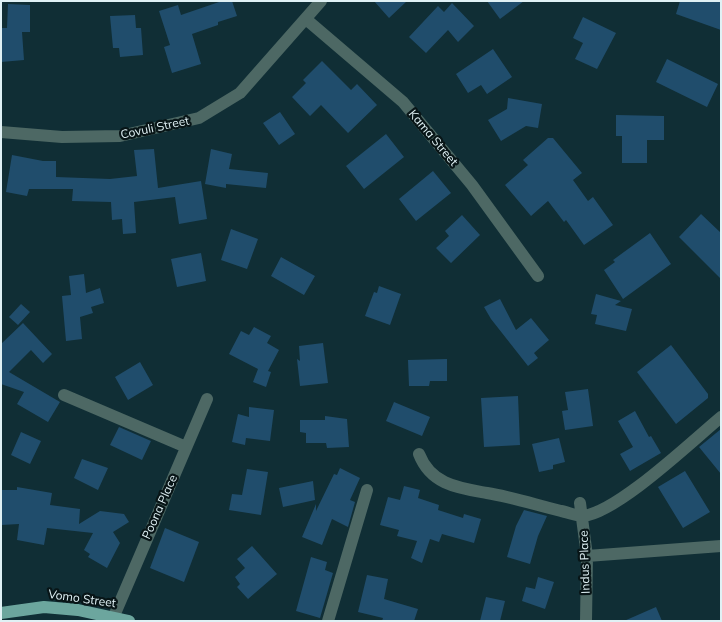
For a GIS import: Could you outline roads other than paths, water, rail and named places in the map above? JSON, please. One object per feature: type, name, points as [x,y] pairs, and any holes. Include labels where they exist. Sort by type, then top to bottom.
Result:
[{"type":"main road","name":"Vomo Street","points":[[1,613],[44,607],[114,616],[130,621]]},
{"type":"street","name":"Covuli Street","points":[[1,132],[53,137],[120,136],[199,118],[240,93],[307,20],[321,1]]},
{"type":"street","name":"Kama Street","points":[[307,20],[403,102],[472,185],[538,276]]},
{"type":"street","points":[[64,395],[186,447]]},
{"type":"street","name":"Poona Place","points":[[114,616],[207,399]]},
{"type":"street","points":[[420,454],[424,468],[430,474],[456,488],[498,495],[582,516],[607,508],[647,480],[721,417]]},
{"type":"street","points":[[328,621],[367,490]]},
{"type":"street","name":"Indus Place","points":[[580,503],[587,556],[586,621]]},
{"type":"street","points":[[587,556],[721,546]]}]
